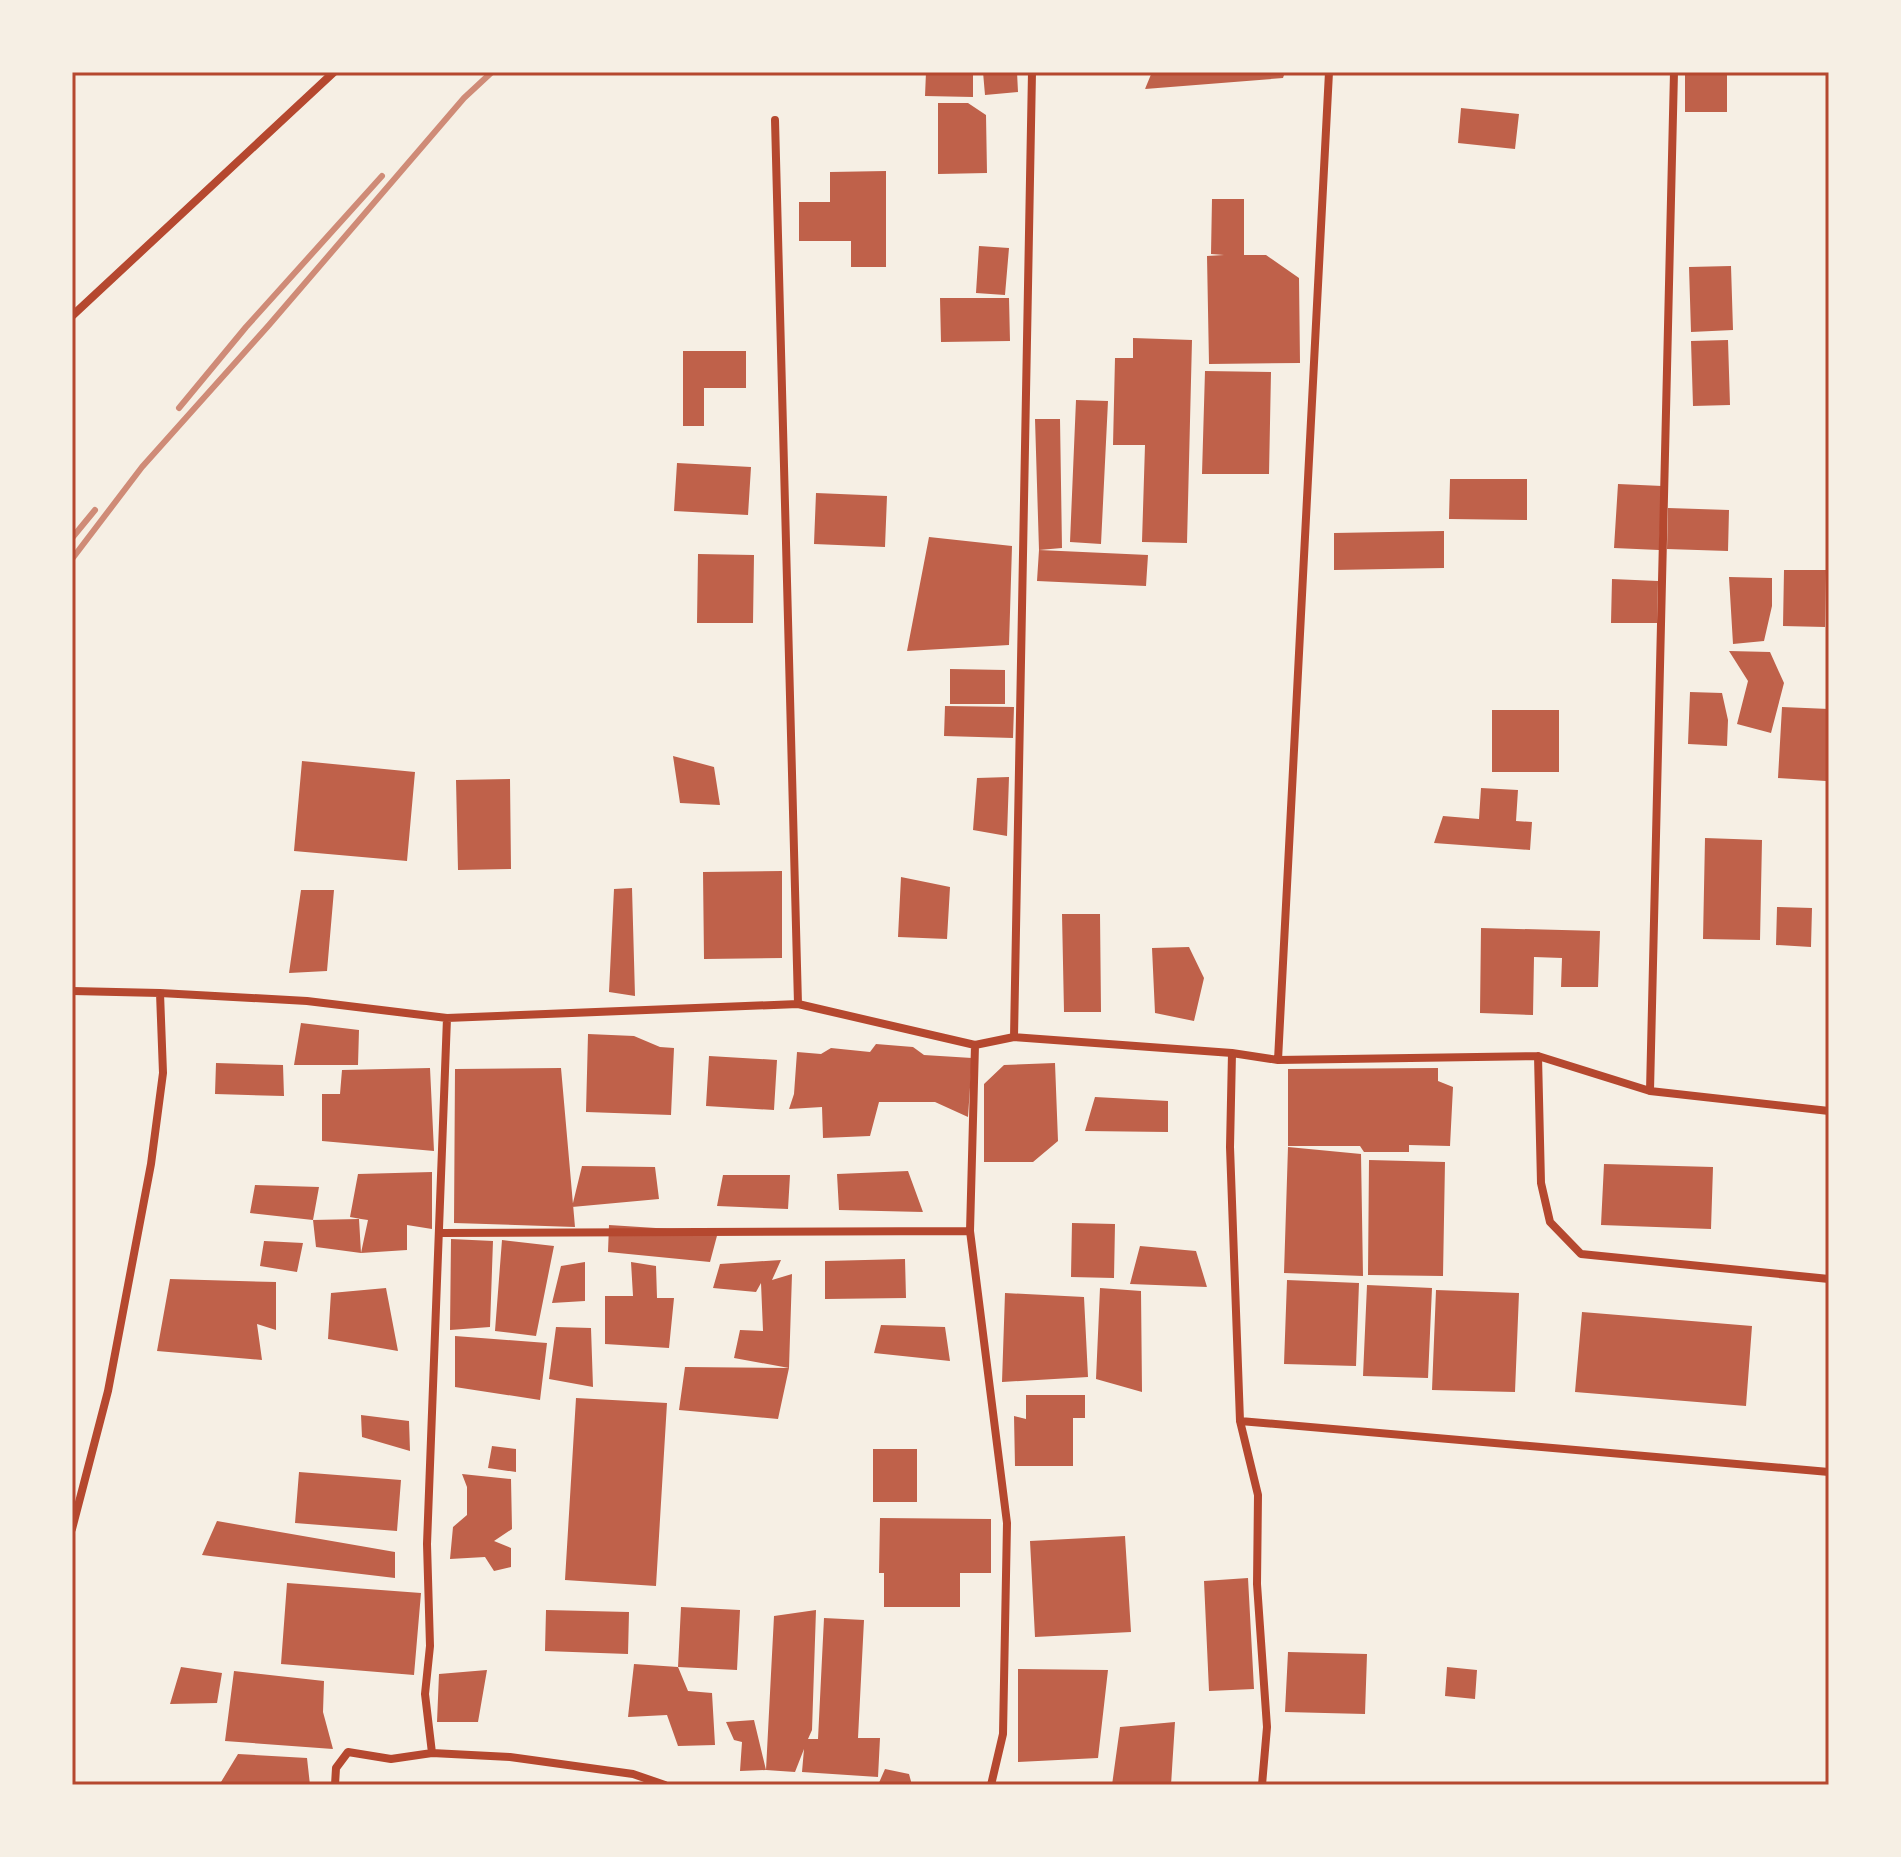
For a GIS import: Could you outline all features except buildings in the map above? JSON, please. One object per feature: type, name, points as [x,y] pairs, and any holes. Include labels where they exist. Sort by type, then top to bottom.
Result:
[{"type":"street","points":[[72,316],[334,72]]},
{"type":"street","points":[[1014,1037],[1032,72]]},
{"type":"street","points":[[1278,1060],[1329,72]]},
{"type":"street","points":[[1650,1091],[1674,72]]},
{"type":"street","points":[[775,120],[798,1004]]},
{"type":"street","points":[[72,991],[307,1001],[447,1018],[798,1004],[975,1045],[1014,1037],[1232,1053],[1278,1060],[1538,1056],[1650,1091],[1829,1111]]},
{"type":"street","points":[[72,1529],[108,1391],[151,1164],[163,1073],[160,993]]},
{"type":"street","points":[[432,1753],[425,1694],[430,1646],[427,1544],[447,1018]]},
{"type":"street","points":[[975,1045],[970,1231],[1007,1523],[1003,1734],[991,1785]]},
{"type":"street","points":[[1232,1053],[1230,1147],[1240,1421],[1258,1495],[1257,1584],[1267,1727],[1262,1785]]},
{"type":"street","points":[[1538,1056],[1541,1183],[1550,1222],[1581,1254],[1829,1279]]},
{"type":"street","points":[[441,1233],[970,1231]]},
{"type":"street","points":[[1240,1421],[1829,1472]]},
{"type":"street","points":[[335,1785],[336,1768],[348,1752],[391,1759],[432,1753],[510,1757],[633,1774],[665,1785]]},
{"type":"railway","points":[[72,559],[142,467],[464,98],[492,72]]},
{"type":"railway","points":[[179,408],[246,327],[382,176]]},
{"type":"railway","points":[[72,538],[95,510]]}]
